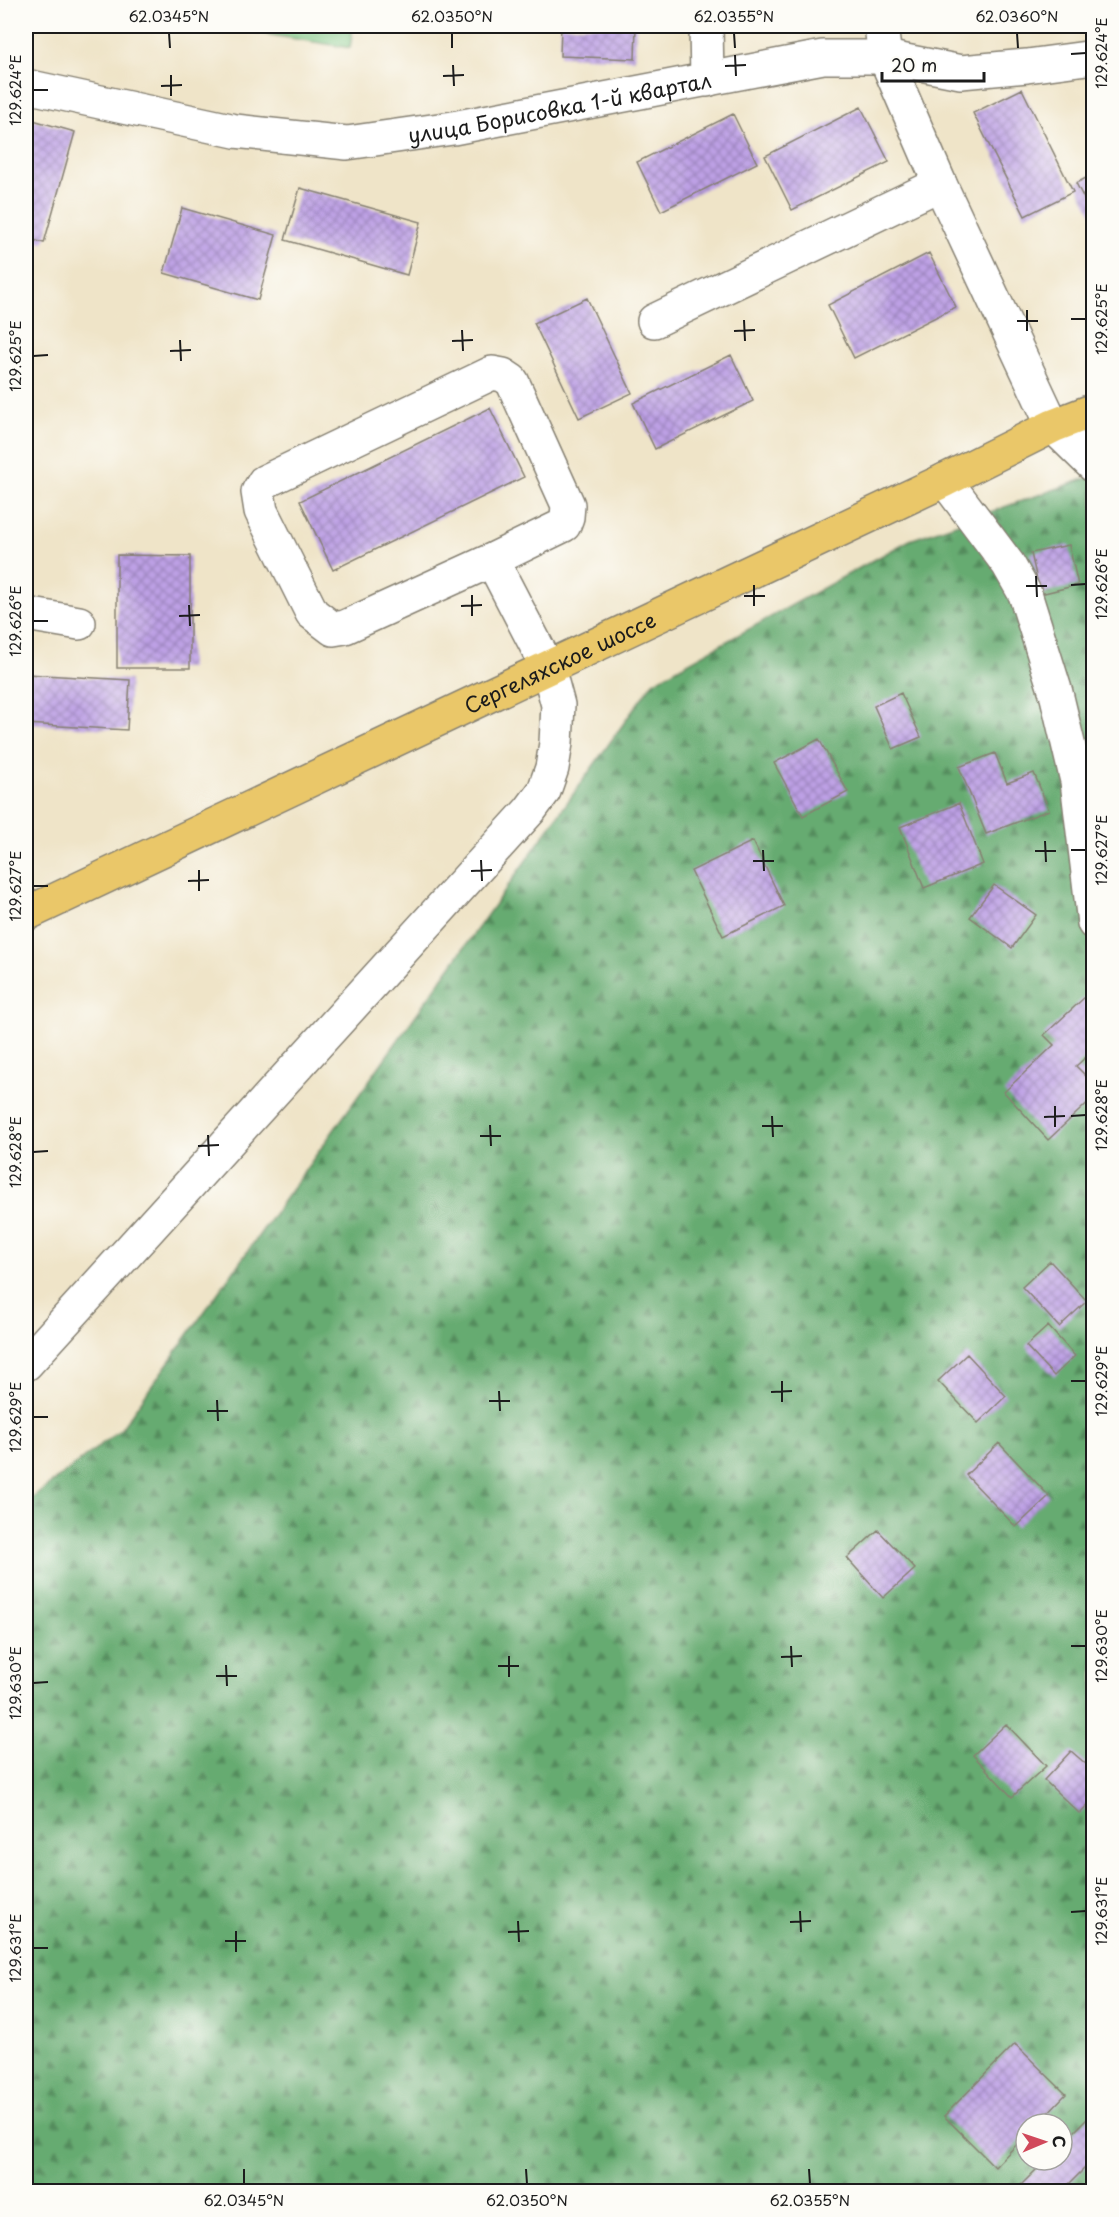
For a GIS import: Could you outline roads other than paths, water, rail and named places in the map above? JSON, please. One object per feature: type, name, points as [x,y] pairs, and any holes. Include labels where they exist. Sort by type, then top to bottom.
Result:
[{"type":"main road","name":"Сергеляхское шоссе","points":[[26,914],[945,480],[1053,426],[1094,410]]},
{"type":"street","points":[[706,26],[707,80]]},
{"type":"street","points":[[881,26],[885,57],[940,184],[1053,426],[1094,466]]},
{"type":"street","name":"улица Борисовка 1-й квартал","points":[[26,86],[236,131],[347,143],[453,128],[823,57],[885,57],[961,72],[1094,57]]},
{"type":"street","points":[[654,321],[940,184]]},
{"type":"street","points":[[492,373],[503,375],[515,387],[568,505],[564,525],[492,560],[345,627],[333,629],[312,613],[261,512],[258,492],[264,482],[492,373]]},
{"type":"street","points":[[945,480],[1008,564],[1025,594],[1056,693],[1077,781],[1094,923]]},
{"type":"street","points":[[26,1364],[522,819],[544,791],[552,768],[558,705],[548,668],[492,560]]},
{"type":"street","points":[[26,614],[79,623]]}]
